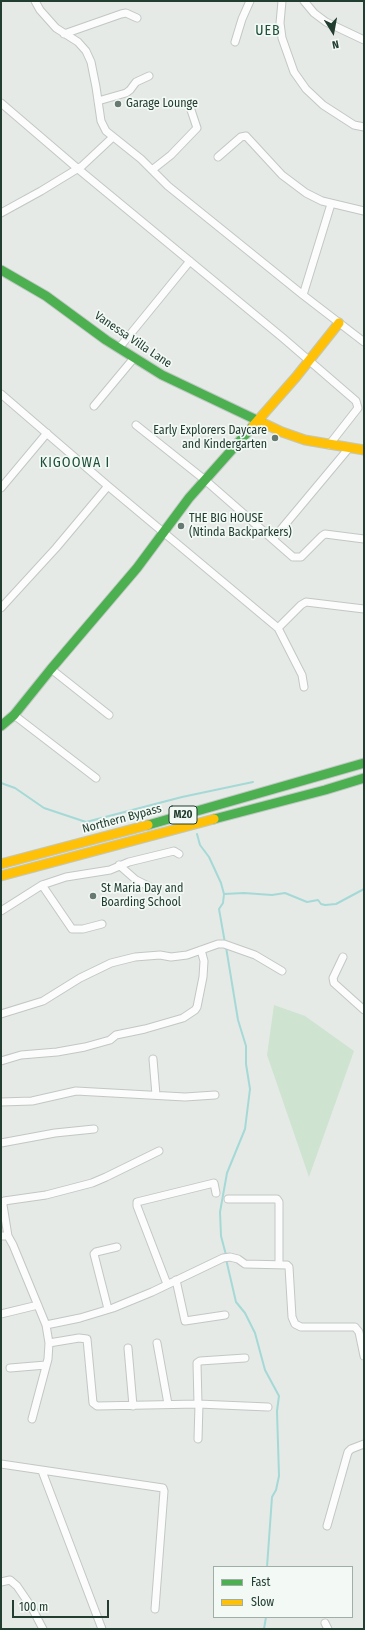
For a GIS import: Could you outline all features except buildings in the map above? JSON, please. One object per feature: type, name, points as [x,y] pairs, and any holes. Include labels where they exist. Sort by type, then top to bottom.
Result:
[{"type":"main road","name":"Vanessa Villa Lane","points":[[1,270],[46,296],[119,348],[162,375],[282,432],[305,440],[364,450]]},
{"type":"main road","points":[[1,726],[14,715],[137,568],[158,541],[163,531],[205,480],[309,361],[340,323]]},
{"type":"main road","name":"Northern Bypass","points":[[1,864],[210,808],[364,763]]},
{"type":"main road","name":"Northern Bypass","points":[[1,876],[325,790],[364,778]]},
{"type":"street","points":[[35,1],[51,23],[64,34],[78,42],[86,50],[91,62],[101,121],[106,131],[152,170],[168,186],[303,295],[364,342]]},
{"type":"street","points":[[235,42],[242,19],[250,1]]},
{"type":"street","points":[[282,1],[280,22],[282,38],[294,72],[306,89],[323,105],[354,125],[364,127]]},
{"type":"street","points":[[304,1],[314,13],[326,22],[364,40]]},
{"type":"street","points":[[64,34],[121,14],[126,13],[137,18]]},
{"type":"street","points":[[98,101],[126,93],[136,82],[149,76]]},
{"type":"street","points":[[1,103],[77,168],[283,338],[356,401],[359,406],[358,408],[329,445]]},
{"type":"street","points":[[152,170],[172,155],[197,128],[197,124],[189,104]]},
{"type":"street","points":[[218,157],[241,137],[246,136],[282,175],[300,189],[316,199],[331,204],[364,211]]},
{"type":"street","points":[[1,213],[41,192],[86,163],[113,137]]},
{"type":"street","points":[[303,295],[331,204]]},
{"type":"street","points":[[119,348],[190,261]]},
{"type":"street","points":[[94,406],[134,358]]},
{"type":"street","points":[[1,394],[108,486],[278,628],[302,675],[304,688]]},
{"type":"street","points":[[136,425],[205,480],[296,558],[301,556],[325,534],[364,539]]},
{"type":"street","points":[[1,488],[47,433]]},
{"type":"street","points":[[273,539],[349,448]]},
{"type":"street","points":[[1,608],[56,548],[108,486]]},
{"type":"street","points":[[278,628],[300,605],[306,602],[364,609]]},
{"type":"street","points":[[51,669],[109,715]]},
{"type":"street","points":[[14,715],[96,778]]},
{"type":"street","points":[[1,911],[42,885],[66,877],[110,870],[119,865],[174,851],[179,854]]},
{"type":"street","points":[[119,865],[136,880],[150,887]]},
{"type":"street","points":[[42,885],[72,930],[83,930],[102,924]]},
{"type":"street","points":[[1,1014],[43,1001],[80,978],[111,963],[136,957],[160,954],[171,957],[187,955],[218,944],[224,944],[259,957],[282,971]]},
{"type":"street","points":[[1,1061],[21,1055],[57,1052],[85,1047],[110,1040],[116,1035],[145,1029],[183,1018],[197,1007],[204,970],[204,958],[201,950]]},
{"type":"street","points":[[342,957],[334,975],[334,984],[364,1010]]},
{"type":"street","points":[[153,1059],[156,1095]]},
{"type":"street","points":[[1,1102],[32,1101],[76,1091],[185,1097],[215,1095]]},
{"type":"street","points":[[1,1143],[55,1133],[94,1129]]},
{"type":"street","points":[[32,1418],[46,1365],[49,1342],[46,1325],[38,1305],[4,1236],[4,1201],[46,1194],[92,1182],[106,1177],[159,1151]]},
{"type":"street","points":[[167,1284],[137,1206],[137,1202],[214,1183],[216,1193]]},
{"type":"street","points":[[228,1199],[277,1199],[279,1202],[279,1264]]},
{"type":"street","points":[[108,1309],[94,1254],[96,1252],[117,1247]]},
{"type":"street","points":[[46,1325],[76,1320],[108,1309],[152,1292],[226,1257],[238,1259],[245,1264],[287,1264],[289,1267],[292,1317],[295,1324],[301,1327],[355,1327],[359,1332],[364,1356]]},
{"type":"street","points":[[176,1280],[184,1321],[225,1315]]},
{"type":"street","points":[[1,1314],[38,1305]]},
{"type":"street","points":[[49,1342],[79,1338],[87,1339],[90,1384],[94,1405],[105,1407],[198,1404],[268,1407]]},
{"type":"street","points":[[157,1343],[168,1404]]},
{"type":"street","points":[[128,1348],[133,1406]]},
{"type":"street","points":[[198,1439],[197,1363],[200,1361],[245,1358]]},
{"type":"street","points":[[10,1368],[46,1365]]},
{"type":"street","points":[[327,1526],[348,1452],[351,1449],[364,1444]]},
{"type":"street","points":[[1,1464],[164,1489],[156,1609]]},
{"type":"street","points":[[42,1471],[102,1629]]},
{"type":"street","points":[[1,1582],[10,1580],[17,1586],[32,1608],[43,1629]]},
{"type":"green space","points":[[274,1005],[305,1016],[354,1051],[309,1177],[267,1055]]},
{"type":"waterway","points":[[1,783],[15,788],[44,808],[86,822],[182,797],[253,782]]},
{"type":"waterway","points":[[197,834],[200,845],[209,857],[221,883],[224,894],[223,903],[219,909],[225,943]]},
{"type":"waterway","points":[[224,894],[244,893],[272,895],[285,893],[307,902],[318,900],[321,904],[325,905],[336,904],[364,889]]},
{"type":"waterway","points":[[226,947],[238,1020],[246,1046],[246,1064],[250,1089],[245,1129],[227,1173],[220,1212],[221,1236],[226,1255]]},
{"type":"waterway","points":[[226,1259],[236,1302],[245,1313],[255,1333],[265,1370],[279,1396],[277,1411],[279,1476],[276,1490],[272,1497],[267,1566]]},
{"type":"waterway","points":[[264,1629],[266,1618]]},
{"type":"traffic: fast","points":[[1,270],[46,296],[106,340],[162,375],[263,423]]},
{"type":"traffic: fast","points":[[1,726],[14,715],[137,568],[189,498],[253,426]]},
{"type":"traffic: fast","points":[[148,825],[364,763]]},
{"type":"traffic: fast","points":[[214,819],[325,790],[364,778]]},
{"type":"traffic: slow","points":[[253,426],[296,377],[339,323]]},
{"type":"traffic: slow","points":[[263,423],[282,432],[305,440],[364,450]]},
{"type":"traffic: slow","points":[[1,876],[214,819]]},
{"type":"traffic: slow","points":[[1,864],[148,825]]},
{"type":"place","name":"Garage Lounge","points":[[118,104]]},
{"type":"place","name":"Early Explorers Daycare and Kindergarten","points":[[275,438]]},
{"type":"place","name":"THE BIG HOUSE (Ntinda Backparkers)","points":[[181,526]]},
{"type":"place","name":"St Maria Day and Boarding School","points":[[93,896]]},
{"type":"district","name":"UEB","points":[[268,31]]},
{"type":"district","name":"KIGOOWA I","points":[[75,463]]}]
